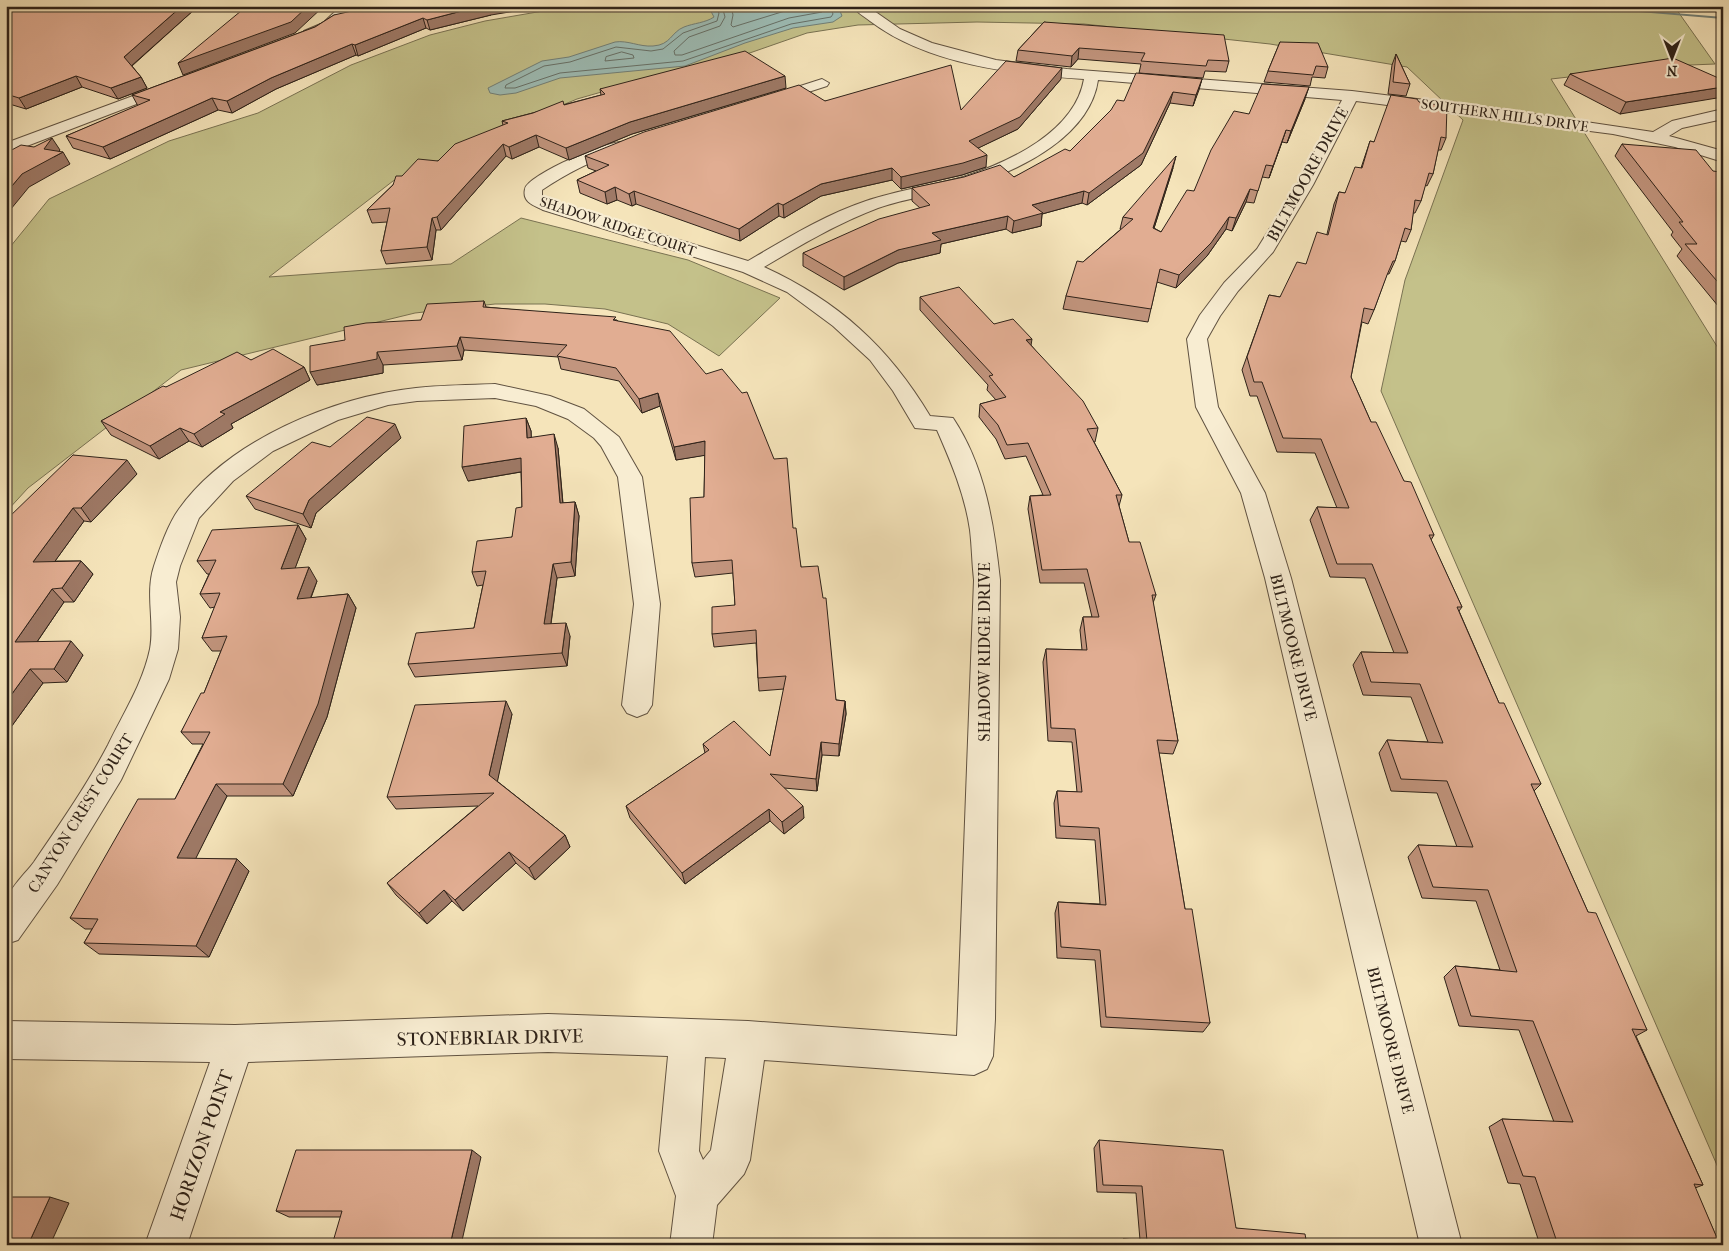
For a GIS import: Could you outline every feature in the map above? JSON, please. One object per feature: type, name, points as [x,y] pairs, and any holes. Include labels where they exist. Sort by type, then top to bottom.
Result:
[{"type":"street","points":[[295,39],[328,26],[348,6]]},
{"type":"street","name":"SOUTHERN HILLS DRIVE","points":[[858,6],[892,30],[954,55],[1014,67],[1352,95],[1539,119],[1655,138],[1686,145],[1723,157]]},
{"type":"street","points":[[750,268],[831,221],[861,208],[969,180],[1018,159],[1041,145],[1082,108],[1088,94],[1092,74]]},
{"type":"street","points":[[11,143],[185,81]]},
{"type":"street","points":[[751,106],[822,83]]},
{"type":"street","name":"BILTMOORE DRIVE","points":[[1352,95],[1305,185],[1264,252],[1231,287],[1210,315],[1197,339],[1207,407],[1253,493],[1278,578],[1441,1245]]},
{"type":"street","points":[[1655,138],[1677,124],[1723,114]]},
{"type":"street","name":"SHADOW RIDGE COURT","points":[[638,138],[590,156],[546,179],[533,188],[534,199],[548,206],[750,268]]},
{"type":"street","name":"SHADOW RIDGE DRIVE","points":[[750,268],[794,288],[840,322],[877,356],[903,390],[923,423],[945,423],[961,455],[972,487],[982,524],[987,580],[977,1019],[974,1056]]},
{"type":"street","name":"CANYON CREST COURT","points":[[6,928],[45,874],[110,771],[155,679],[164,649],[166,617],[163,582],[166,566],[188,515],[206,493],[225,475],[265,446],[330,414],[386,399],[418,394],[495,391],[542,401],[576,414],[602,433],[611,442],[630,477],[647,604],[637,705]]},
{"type":"street","name":"STONEBRIAR DRIVE","points":[[6,1040],[235,1044],[548,1033],[748,1040],[974,1056]]},
{"type":"street","points":[[688,1037],[679,1151],[697,1196],[691,1245]]},
{"type":"street","points":[[697,1196],[730,1160],[748,1040]]},
{"type":"street","name":"HORIZON POINT","points":[[166,1245],[235,1044]]},
{"type":"shaded area","points":[[572,6],[1674,6],[1715,64],[1666,66],[1551,79],[1723,356],[1723,1179],[1381,391],[1405,280],[1463,120],[1407,67],[1270,44],[1084,24],[977,22],[858,25],[807,33],[701,70],[640,81],[577,99],[393,181],[269,277],[451,264],[521,218],[688,260],[780,298],[719,356],[668,324],[605,309],[545,304],[495,304],[415,313],[181,370],[28,488],[6,512],[6,252],[49,199],[169,141],[258,113],[351,65],[430,35],[485,21]]},
{"type":"water","points":[[708,6],[831,6],[840,11],[842,16],[833,22],[793,28],[745,43],[685,66],[560,78],[516,93],[500,95],[490,93],[488,88],[542,61],[569,57],[615,42],[648,46],[659,45],[667,41],[680,29],[714,17]]},
{"type":"building","points":[[6,6],[182,6],[124,57],[141,77],[111,88],[76,76],[19,98],[6,94]]},
{"type":"building","points":[[247,6],[308,6],[291,22],[178,63]]},
{"type":"building","points":[[374,6],[481,6],[427,20],[423,18],[355,45],[352,44],[271,78],[227,101],[212,98],[103,147],[66,136],[150,100],[132,95],[315,27],[334,15]]},
{"type":"building","points":[[1044,22],[1224,35],[1229,61],[1208,60],[1206,66],[1141,61],[1145,53],[1079,48],[1072,56],[1018,50]]},
{"type":"building","points":[[1280,42],[1318,43],[1328,67],[1316,66],[1313,75],[1268,71]]},
{"type":"building","points":[[745,51],[785,76],[630,122],[566,148],[536,135],[509,147],[503,144],[437,217],[432,218],[427,247],[381,251],[390,208],[367,210],[393,185],[396,176],[402,176],[418,159],[438,161],[455,144],[508,123],[502,121],[533,113],[563,101],[564,105],[605,94],[600,89]]},
{"type":"building","points":[[1396,54],[1410,84],[1393,82]]},
{"type":"building","points":[[1673,58],[1723,80],[1723,87],[1626,102],[1570,74]]},
{"type":"building","points":[[1006,61],[1062,68],[1020,117],[969,141],[987,155],[963,163],[901,177],[892,168],[821,184],[783,205],[778,203],[739,229],[634,191],[629,194],[615,187],[605,192],[577,180],[609,165],[585,156],[644,132],[799,85],[825,101],[951,65],[961,110]]},
{"type":"building","points":[[1136,73],[1202,79],[1196,95],[1173,92],[1143,153],[1089,193],[1084,191],[1032,205],[1043,213],[1014,221],[1008,216],[932,233],[941,240],[898,250],[844,277],[803,253],[879,219],[930,205],[912,188],[964,177],[1000,165],[1014,177],[1065,149],[1070,151],[1111,110],[1117,100],[1124,101]]},
{"type":"building","points":[[1262,84],[1309,87],[1291,131],[1286,130],[1273,166],[1266,165],[1258,191],[1250,189],[1236,218],[1229,217],[1211,243],[1179,275],[1160,269],[1151,309],[1066,296],[1077,261],[1083,262],[1133,219],[1123,217],[1176,156],[1153,228],[1161,232],[1187,190],[1194,191],[1211,150],[1234,111],[1249,114]]},
{"type":"building","points":[[1391,95],[1447,106],[1446,138],[1441,137],[1433,174],[1429,173],[1421,201],[1415,200],[1411,230],[1405,228],[1395,261],[1393,261],[1387,275],[1374,310],[1364,308],[1351,377],[1371,422],[1376,422],[1404,481],[1411,482],[1434,535],[1429,535],[1462,607],[1457,607],[1499,703],[1504,703],[1541,784],[1531,784],[1588,912],[1596,913],[1647,1030],[1632,1029],[1703,1185],[1694,1184],[1720,1245],[1558,1245],[1535,1177],[1523,1176],[1502,1119],[1573,1122],[1533,1021],[1471,1016],[1455,966],[1517,972],[1488,890],[1433,887],[1418,845],[1473,847],[1447,781],[1401,779],[1387,740],[1443,743],[1420,684],[1371,682],[1361,652],[1408,653],[1372,564],[1337,564],[1317,507],[1349,508],[1321,439],[1283,438],[1262,382],[1254,382],[1247,357],[1269,295],[1280,297],[1297,262],[1306,264],[1317,232],[1328,235],[1339,192],[1345,193],[1355,167],[1362,168],[1370,141],[1374,142]]},
{"type":"building","points":[[52,138],[44,149],[63,152],[22,174],[6,193],[6,153],[21,145],[34,147]]},
{"type":"building","points":[[1622,144],[1696,150],[1713,171],[1720,172],[1723,175],[1723,288],[1685,244],[1697,244],[1679,222],[1683,222]]},
{"type":"building","points":[[959,287],[994,324],[1013,319],[1032,339],[1026,340],[1083,401],[1098,428],[1087,429],[1122,495],[1116,495],[1129,542],[1140,542],[1156,595],[1152,595],[1178,741],[1157,740],[1185,909],[1192,909],[1210,1023],[1106,1017],[1100,950],[1061,947],[1058,902],[1106,905],[1099,828],[1060,826],[1057,791],[1082,792],[1075,729],[1051,728],[1046,649],[1087,650],[1083,617],[1099,617],[1087,569],[1042,570],[1030,496],[1051,495],[1028,443],[1007,445],[998,425],[980,404],[1006,397],[989,376],[993,375],[920,297]]},
{"type":"building","points":[[484,301],[483,307],[616,317],[613,320],[670,331],[706,374],[722,369],[742,393],[747,392],[774,459],[787,458],[793,528],[796,528],[801,567],[818,566],[823,598],[826,598],[836,700],[845,701],[839,744],[821,742],[816,779],[770,774],[803,806],[782,822],[769,809],[682,873],[626,806],[709,750],[703,744],[734,721],[770,756],[786,676],[758,678],[756,630],[712,634],[712,607],[735,605],[732,560],[692,563],[690,498],[704,497],[705,441],[674,447],[658,393],[639,399],[616,368],[557,356],[567,345],[460,337],[457,346],[377,352],[377,359],[310,372],[310,346],[345,340],[344,327],[366,323],[421,320],[427,304]]},
{"type":"building","points":[[273,349],[304,367],[220,412],[225,414],[194,434],[180,428],[150,446],[101,421],[163,386],[166,387],[237,352],[251,360]]},
{"type":"building","points":[[367,417],[395,424],[309,500],[303,514],[246,496],[312,442],[330,447]]},
{"type":"building","points":[[526,418],[527,438],[554,434],[560,503],[575,502],[571,562],[553,564],[544,624],[566,623],[562,653],[408,664],[416,633],[474,628],[486,571],[472,572],[477,541],[512,537],[516,508],[522,507],[521,458],[462,467],[464,426]]},
{"type":"building","points":[[73,455],[127,460],[81,508],[73,508],[33,562],[81,561],[62,588],[52,589],[15,642],[71,641],[54,669],[30,669],[6,702],[6,520]]},
{"type":"building","points":[[298,525],[281,569],[309,567],[297,599],[348,594],[318,704],[283,784],[216,784],[177,858],[237,859],[196,946],[84,943],[98,919],[70,918],[138,799],[175,799],[210,732],[181,732],[201,693],[204,693],[227,636],[202,638],[220,593],[200,594],[216,560],[197,561],[212,530]]},
{"type":"building","points":[[506,701],[489,775],[565,835],[529,868],[509,852],[455,900],[444,890],[419,913],[387,883],[494,793],[387,797],[415,705]]},
{"type":"building","points":[[1099,1140],[1223,1150],[1236,1228],[1305,1234],[1307,1245],[1123,1245],[1123,1239],[1147,1241],[1142,1186],[1103,1185]]},
{"type":"building","points":[[296,1150],[472,1150],[450,1245],[332,1245],[342,1211],[276,1211]]},
{"type":"building","points":[[6,1197],[50,1197],[28,1245],[6,1245]]},
{"type":"waterway","points":[[1569,6],[1723,18]]},
{"type":"railway","points":[[1711,6],[1723,17]]}]
